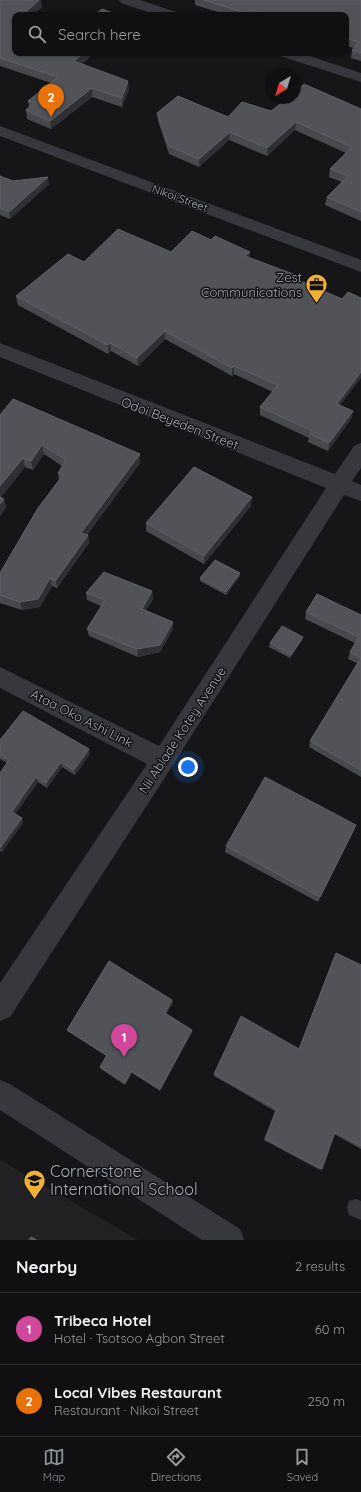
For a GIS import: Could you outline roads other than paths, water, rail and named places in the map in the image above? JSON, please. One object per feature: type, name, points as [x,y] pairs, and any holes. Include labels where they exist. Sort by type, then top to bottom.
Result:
[{"type":"street","points":[[126,0],[162,12]]},
{"type":"street","points":[[294,56],[361,78]]},
{"type":"street","name":"Nikoi Street","points":[[0,131],[361,266]]},
{"type":"street","name":"Odoi Beyeden Street","points":[[0,350],[80,383],[361,493]]},
{"type":"street","name":"Nii Ablade Kotey Avenue","points":[[0,1007],[163,760],[361,451]]},
{"type":"street","name":"Ataa Oko Ashi Link","points":[[0,677],[163,760]]},
{"type":"street","points":[[0,1094],[229,1240]]},
{"type":"place","name":"Local Vibes Restaurant","points":[[51,117]]},
{"type":"place","name":"Zest Communications","points":[[317,304]]},
{"type":"place","name":"Tribeca Hotel","points":[[124,1057]]},
{"type":"place","name":"Cornerstone International School","points":[[35,1200]]}]
